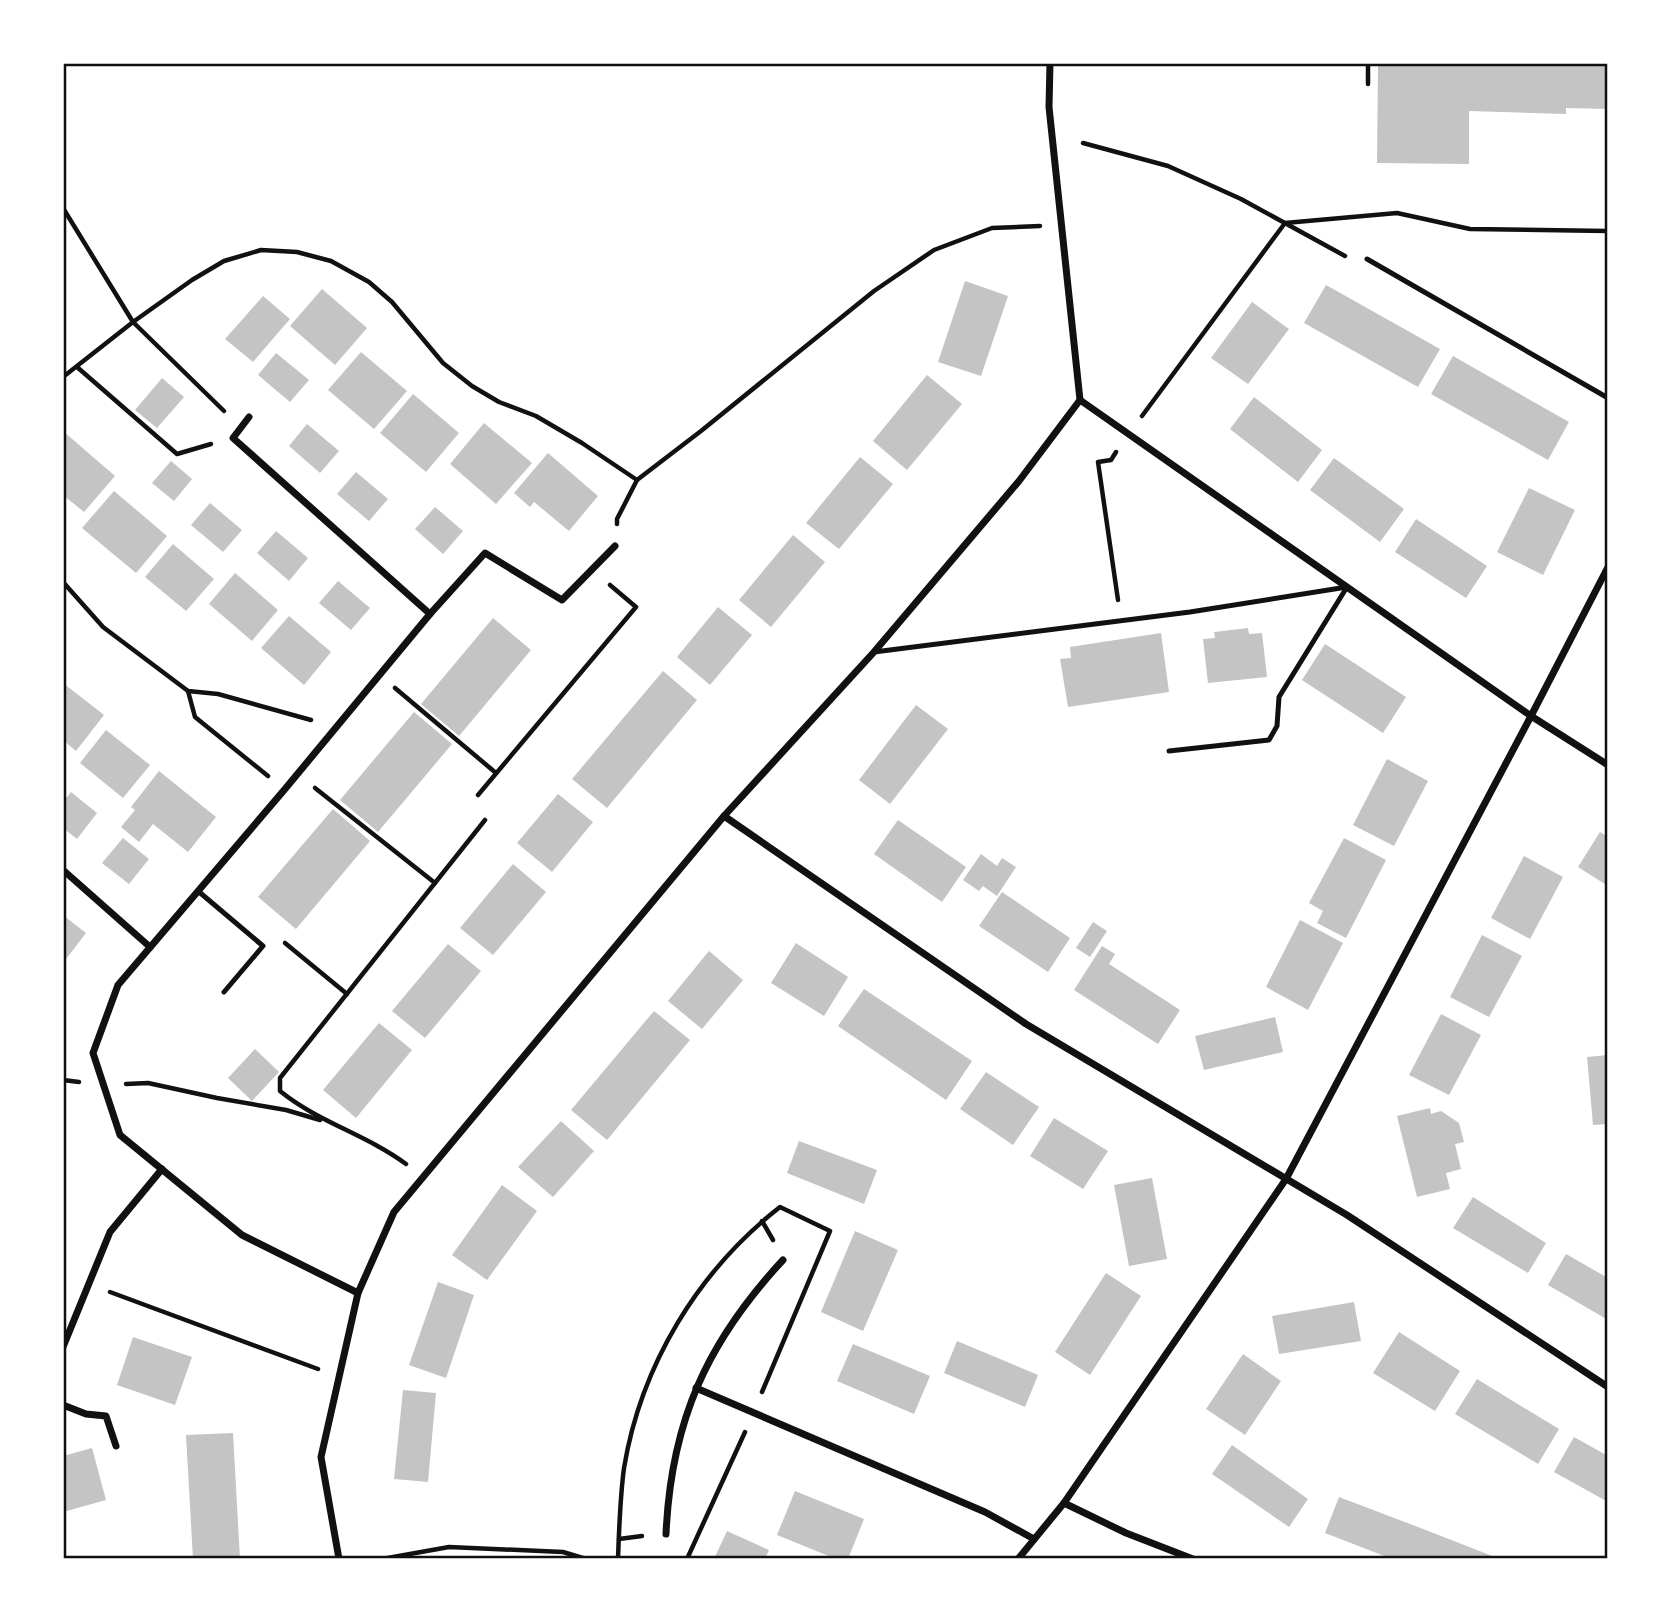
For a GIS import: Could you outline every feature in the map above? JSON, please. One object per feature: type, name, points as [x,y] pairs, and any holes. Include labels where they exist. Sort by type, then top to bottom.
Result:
[{"type":"street","points":[[339,1559],[321,1457],[358,1293],[394,1212],[724,816],[874,652],[1019,481],[1080,400],[1049,107],[1050,63]]},
{"type":"street","points":[[1080,400],[1531,716],[1608,765]]},
{"type":"street","points":[[248,417],[233,438],[430,614]]},
{"type":"street","points":[[358,1293],[242,1235],[120,1135],[93,1053],[118,985],[298,774],[379,674],[485,553],[562,600],[615,546]]},
{"type":"street","points":[[1018,1559],[1064,1503],[1286,1179],[1608,567]]},
{"type":"street","points":[[724,816],[1026,1024],[1347,1214],[1608,1387]]},
{"type":"street","points":[[63,870],[150,947]]},
{"type":"street","points":[[63,1347],[110,1232],[162,1169]]},
{"type":"street","points":[[666,1534],[672,1467],[680,1433],[696,1388],[720,1340],[739,1311],[783,1260]]},
{"type":"street","points":[[696,1388],[985,1511],[1034,1539]]},
{"type":"street","points":[[63,1405],[86,1414],[106,1416],[116,1446]]},
{"type":"street","points":[[1064,1503],[1126,1533],[1193,1559]]},
{"type":"lane","points":[[1367,258],[1608,398]]},
{"type":"lane","points":[[874,652],[1190,612],[1348,587]]},
{"type":"lane","points":[[1169,751],[1269,740],[1277,726],[1279,697],[1348,587]]},
{"type":"lane","points":[[198,891],[263,946],[224,992]]},
{"type":"path","points":[[1368,63],[1368,84]]},
{"type":"path","points":[[1083,143],[1168,166],[1241,199],[1351,260],[1367,258]]},
{"type":"path","points":[[63,208],[133,322],[224,410],[233,438],[177,454],[77,367]]},
{"type":"path","points":[[1121,621],[1098,462],[1111,460],[1285,223],[1396,213],[1470,229],[1608,231]]},
{"type":"path","points":[[615,546],[617,519],[637,480],[874,291],[934,250],[992,228],[1062,225]]},
{"type":"path","points":[[63,377],[133,322],[224,261],[261,250],[297,252],[331,261],[369,282],[392,302],[443,363],[472,386],[499,401],[536,416],[583,443],[637,480]]},
{"type":"path","points":[[478,795],[636,607],[593,569]]},
{"type":"path","points":[[63,582],[103,627],[188,691],[218,694],[335,727]]},
{"type":"path","points":[[379,674],[496,773]]},
{"type":"path","points":[[188,691],[195,717],[285,789]]},
{"type":"path","points":[[298,774],[435,883]]},
{"type":"path","points":[[424,1177],[391,1153],[295,1103],[280,1091],[280,1078],[485,820]]},
{"type":"path","points":[[263,946],[282,941],[347,994]]},
{"type":"path","points":[[103,1085],[148,1083],[286,1110],[329,1123]]},
{"type":"path","points":[[89,1284],[339,1378]]},
{"type":"path","points":[[382,1559],[449,1547],[563,1552],[586,1559]]},
{"type":"building","points":[[1378,63],[1608,63],[1608,109],[1566,108],[1566,114],[1469,111],[1469,164],[1377,163]]},
{"type":"building","points":[[965,281],[1008,296],[981,376],[938,362]]},
{"type":"building","points":[[1326,285],[1440,349],[1418,387],[1304,323]]},
{"type":"building","points":[[322,289],[367,328],[335,365],[290,326]]},
{"type":"building","points":[[263,296],[290,319],[253,362],[225,339]]},
{"type":"building","points":[[1252,302],[1289,329],[1248,384],[1211,358]]},
{"type":"building","points":[[361,352],[407,391],[374,429],[328,390]]},
{"type":"building","points":[[276,353],[309,380],[290,402],[258,375]]},
{"type":"building","points":[[1453,356],[1569,422],[1548,460],[1431,394]]},
{"type":"building","points":[[927,375],[962,404],[907,470],[873,441]]},
{"type":"building","points":[[162,378],[184,397],[157,428],[135,410]]},
{"type":"building","points":[[413,394],[459,433],[426,472],[380,433]]},
{"type":"building","points":[[1254,397],[1322,450],[1298,482],[1230,429]]},
{"type":"building","points":[[484,423],[532,463],[496,504],[450,464]]},
{"type":"building","points":[[307,424],[339,451],[320,473],[289,446]]},
{"type":"building","points":[[63,431],[115,476],[84,512],[63,495]]},
{"type":"building","points":[[548,453],[598,496],[569,531],[534,502],[530,507],[514,493]]},
{"type":"building","points":[[860,457],[893,484],[839,549],[806,523]]},
{"type":"building","points":[[1334,458],[1404,509],[1380,542],[1310,490]]},
{"type":"building","points":[[171,461],[192,479],[174,501],[152,483]]},
{"type":"building","points":[[356,472],[388,499],[369,521],[337,494]]},
{"type":"building","points":[[1529,488],[1575,510],[1543,575],[1497,552]]},
{"type":"building","points":[[114,491],[167,536],[136,573],[82,528]]},
{"type":"building","points":[[210,503],[242,530],[223,552],[191,525]]},
{"type":"building","points":[[435,507],[463,531],[443,554],[415,529]]},
{"type":"building","points":[[1416,519],[1487,566],[1466,598],[1395,552]]},
{"type":"building","points":[[276,531],[308,558],[289,581],[257,553]]},
{"type":"building","points":[[793,535],[825,562],[771,627],[739,600]]},
{"type":"building","points":[[173,544],[214,579],[186,611],[145,577]]},
{"type":"building","points":[[235,573],[278,610],[252,641],[209,604]]},
{"type":"building","points":[[338,581],[370,608],[351,630],[319,603]]},
{"type":"building","points":[[718,607],[752,635],[710,685],[677,657]]},
{"type":"building","points":[[289,616],[331,652],[304,685],[261,648]]},
{"type":"building","points":[[493,618],[531,650],[459,736],[421,704]]},
{"type":"building","points":[[1248,628],[1249,634],[1262,633],[1267,677],[1208,683],[1203,639],[1215,638],[1214,632]]},
{"type":"building","points":[[1161,633],[1169,692],[1068,707],[1060,659],[1071,658],[1070,647]]},
{"type":"building","points":[[1325,644],[1406,697],[1383,733],[1302,680]]},
{"type":"building","points":[[663,671],[697,700],[607,808],[572,779]]},
{"type":"building","points":[[63,683],[104,715],[76,751],[63,740]]},
{"type":"building","points":[[916,705],[948,729],[890,804],[859,780]]},
{"type":"building","points":[[414,712],[452,744],[378,832],[340,800]]},
{"type":"building","points":[[106,730],[150,765],[123,798],[80,763]]},
{"type":"building","points":[[1387,759],[1428,781],[1394,846],[1353,825]]},
{"type":"building","points":[[159,771],[216,817],[188,852],[153,824],[139,842],[121,827],[135,810],[131,807]]},
{"type":"building","points":[[71,792],[97,813],[77,839],[63,828],[63,802]]},
{"type":"building","points":[[558,794],[593,822],[552,872],[517,843]]},
{"type":"building","points":[[333,809],[370,841],[296,929],[258,897]]},
{"type":"building","points":[[898,820],[966,867],[942,902],[874,854]]},
{"type":"building","points":[[1600,832],[1608,837],[1608,886],[1578,867]]},
{"type":"building","points":[[123,838],[149,859],[129,884],[102,863]]},
{"type":"building","points":[[1344,838],[1386,860],[1346,938],[1317,923],[1323,911],[1309,903]]},
{"type":"building","points":[[981,854],[997,866],[1002,858],[1016,867],[997,896],[983,886],[979,891],[963,880]]},
{"type":"building","points":[[1524,856],[1563,877],[1530,939],[1491,918]]},
{"type":"building","points":[[513,864],[546,892],[493,955],[460,928]]},
{"type":"building","points":[[1002,892],[1070,938],[1048,972],[979,926]]},
{"type":"building","points":[[63,915],[86,933],[66,959],[63,957]]},
{"type":"building","points":[[1300,920],[1343,943],[1308,1010],[1266,987]]},
{"type":"building","points":[[1093,922],[1107,931],[1090,957],[1076,948]]},
{"type":"building","points":[[1482,935],[1522,956],[1489,1017],[1450,997]]},
{"type":"building","points":[[796,943],[848,977],[824,1016],[771,983]]},
{"type":"building","points":[[448,944],[481,971],[425,1038],[392,1011]]},
{"type":"building","points":[[1102,946],[1115,954],[1109,964],[1180,1010],[1158,1044],[1074,990]]},
{"type":"building","points":[[709,951],[743,980],[702,1029],[668,1001]]},
{"type":"building","points":[[864,989],[972,1061],[946,1100],[838,1026]]},
{"type":"building","points":[[654,1011],[690,1040],[607,1140],[571,1110]]},
{"type":"building","points":[[1441,1014],[1481,1035],[1449,1095],[1409,1075]]},
{"type":"building","points":[[1275,1017],[1283,1052],[1204,1070],[1195,1036]]},
{"type":"building","points":[[379,1023],[412,1050],[356,1118],[323,1090]]},
{"type":"building","points":[[255,1049],[279,1072],[252,1101],[228,1078]]},
{"type":"building","points":[[1608,1055],[1608,1124],[1593,1125],[1587,1057]]},
{"type":"building","points":[[986,1072],[1039,1107],[1013,1145],[960,1109]]},
{"type":"building","points":[[1430,1108],[1431,1114],[1441,1111],[1459,1123],[1464,1142],[1455,1144],[1461,1169],[1446,1173],[1450,1189],[1417,1197],[1397,1116]]},
{"type":"building","points":[[1054,1118],[1108,1151],[1083,1189],[1030,1156]]},
{"type":"building","points":[[561,1121],[594,1151],[553,1197],[518,1167]]},
{"type":"building","points":[[799,1141],[877,1170],[864,1204],[787,1173]]},
{"type":"building","points":[[1152,1178],[1167,1259],[1129,1266],[1114,1185]]},
{"type":"building","points":[[502,1185],[537,1211],[487,1280],[452,1255]]},
{"type":"building","points":[[1473,1197],[1546,1243],[1528,1273],[1453,1228]]},
{"type":"building","points":[[855,1231],[898,1250],[863,1331],[821,1312]]},
{"type":"building","points":[[1566,1254],[1608,1278],[1608,1320],[1548,1285]]},
{"type":"building","points":[[1106,1273],[1141,1296],[1090,1375],[1055,1352]]},
{"type":"building","points":[[438,1282],[474,1295],[446,1378],[409,1365]]},
{"type":"building","points":[[1354,1302],[1361,1341],[1279,1354],[1272,1316]]},
{"type":"building","points":[[1399,1332],[1460,1371],[1435,1411],[1373,1373]]},
{"type":"building","points":[[133,1337],[192,1357],[175,1405],[117,1385]]},
{"type":"building","points":[[957,1341],[1038,1375],[1025,1407],[944,1373]]},
{"type":"building","points":[[853,1344],[930,1376],[914,1414],[837,1381]]},
{"type":"building","points":[[1243,1354],[1281,1381],[1245,1435],[1206,1409]]},
{"type":"building","points":[[1477,1379],[1559,1429],[1538,1464],[1455,1414]]},
{"type":"building","points":[[403,1390],[436,1393],[428,1482],[394,1479]]},
{"type":"building","points":[[233,1433],[240,1559],[193,1559],[186,1435]]},
{"type":"building","points":[[1574,1437],[1608,1456],[1608,1502],[1554,1472]]},
{"type":"building","points":[[1232,1445],[1308,1499],[1289,1527],[1212,1474]]},
{"type":"building","points":[[92,1448],[106,1500],[63,1512],[63,1456]]},
{"type":"building","points":[[795,1491],[864,1519],[848,1559],[836,1559],[777,1535]]},
{"type":"building","points":[[1339,1497],[1500,1559],[1392,1559],[1325,1533]]},
{"type":"building","points":[[727,1531],[769,1550],[765,1559],[714,1559]]}]
